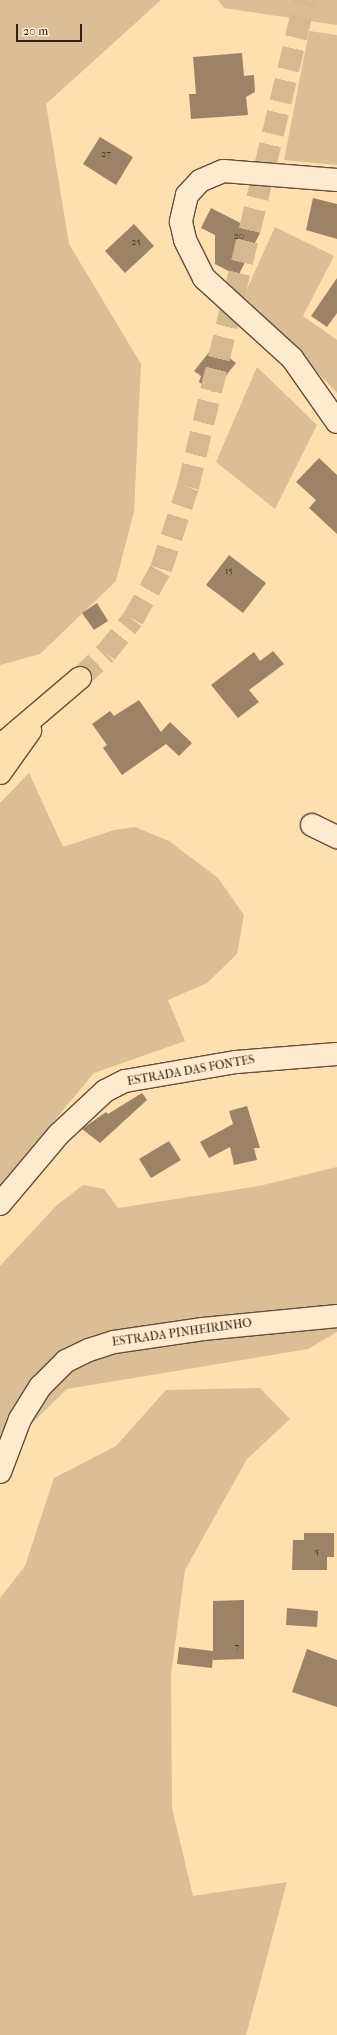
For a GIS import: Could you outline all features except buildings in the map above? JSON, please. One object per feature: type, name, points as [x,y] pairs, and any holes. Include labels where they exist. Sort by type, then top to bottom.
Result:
[{"type":"main road","points":[[0,746],[44,711],[80,678]]},
{"type":"main road","points":[[0,737],[44,711]]},
{"type":"main road","points":[[0,759],[44,711]]},
{"type":"main road","points":[[0,773],[44,711]]},
{"type":"street","points":[[337,180],[223,170],[200,181],[187,195],[181,222],[185,240],[204,278],[292,358],[337,422]]},
{"type":"street","points":[[312,825],[337,837]]},
{"type":"street","name":"ESTRADA DAS FONTES","points":[[0,1204],[59,1134],[105,1091],[125,1081],[236,1062],[337,1054]]},
{"type":"street","name":"ESTRADA PINHEIRINHO","points":[[0,1472],[20,1419],[41,1386],[66,1361],[89,1350],[114,1342],[203,1329],[337,1316]]},
{"type":"shaded area","points":[[0,0],[161,0],[46,104],[69,244],[141,364],[134,511],[116,581],[40,654],[0,665]]},
{"type":"shaded area","points":[[218,0],[337,0],[337,25],[224,8]]},
{"type":"shaded area","points":[[309,31],[337,35],[337,165],[284,160]]},
{"type":"shaded area","points":[[275,227],[334,256],[303,316],[337,340],[337,393],[284,337],[242,300]]},
{"type":"shaded area","points":[[257,367],[317,425],[275,509],[216,462]]},
{"type":"shaded area","points":[[29,773],[63,847],[114,830],[135,827],[169,841],[218,878],[244,915],[237,954],[207,983],[168,1000],[185,1041],[94,1073],[0,1186],[0,803]]},
{"type":"shaded area","points":[[337,1167],[337,1332],[308,1349],[67,1389],[0,1454],[0,1266],[57,1205],[83,1185],[104,1189],[118,1208],[259,1186]]},
{"type":"shaded area","points":[[260,1388],[290,1419],[247,1459],[185,1570],[171,1674],[172,1808],[193,1896],[287,1882],[246,2035],[0,2035],[0,1598],[25,1566],[54,1478],[116,1446],[166,1390]]},
{"type":"tunnel","points":[[80,678],[106,653],[133,619],[161,569],[188,487],[305,0]]}]
